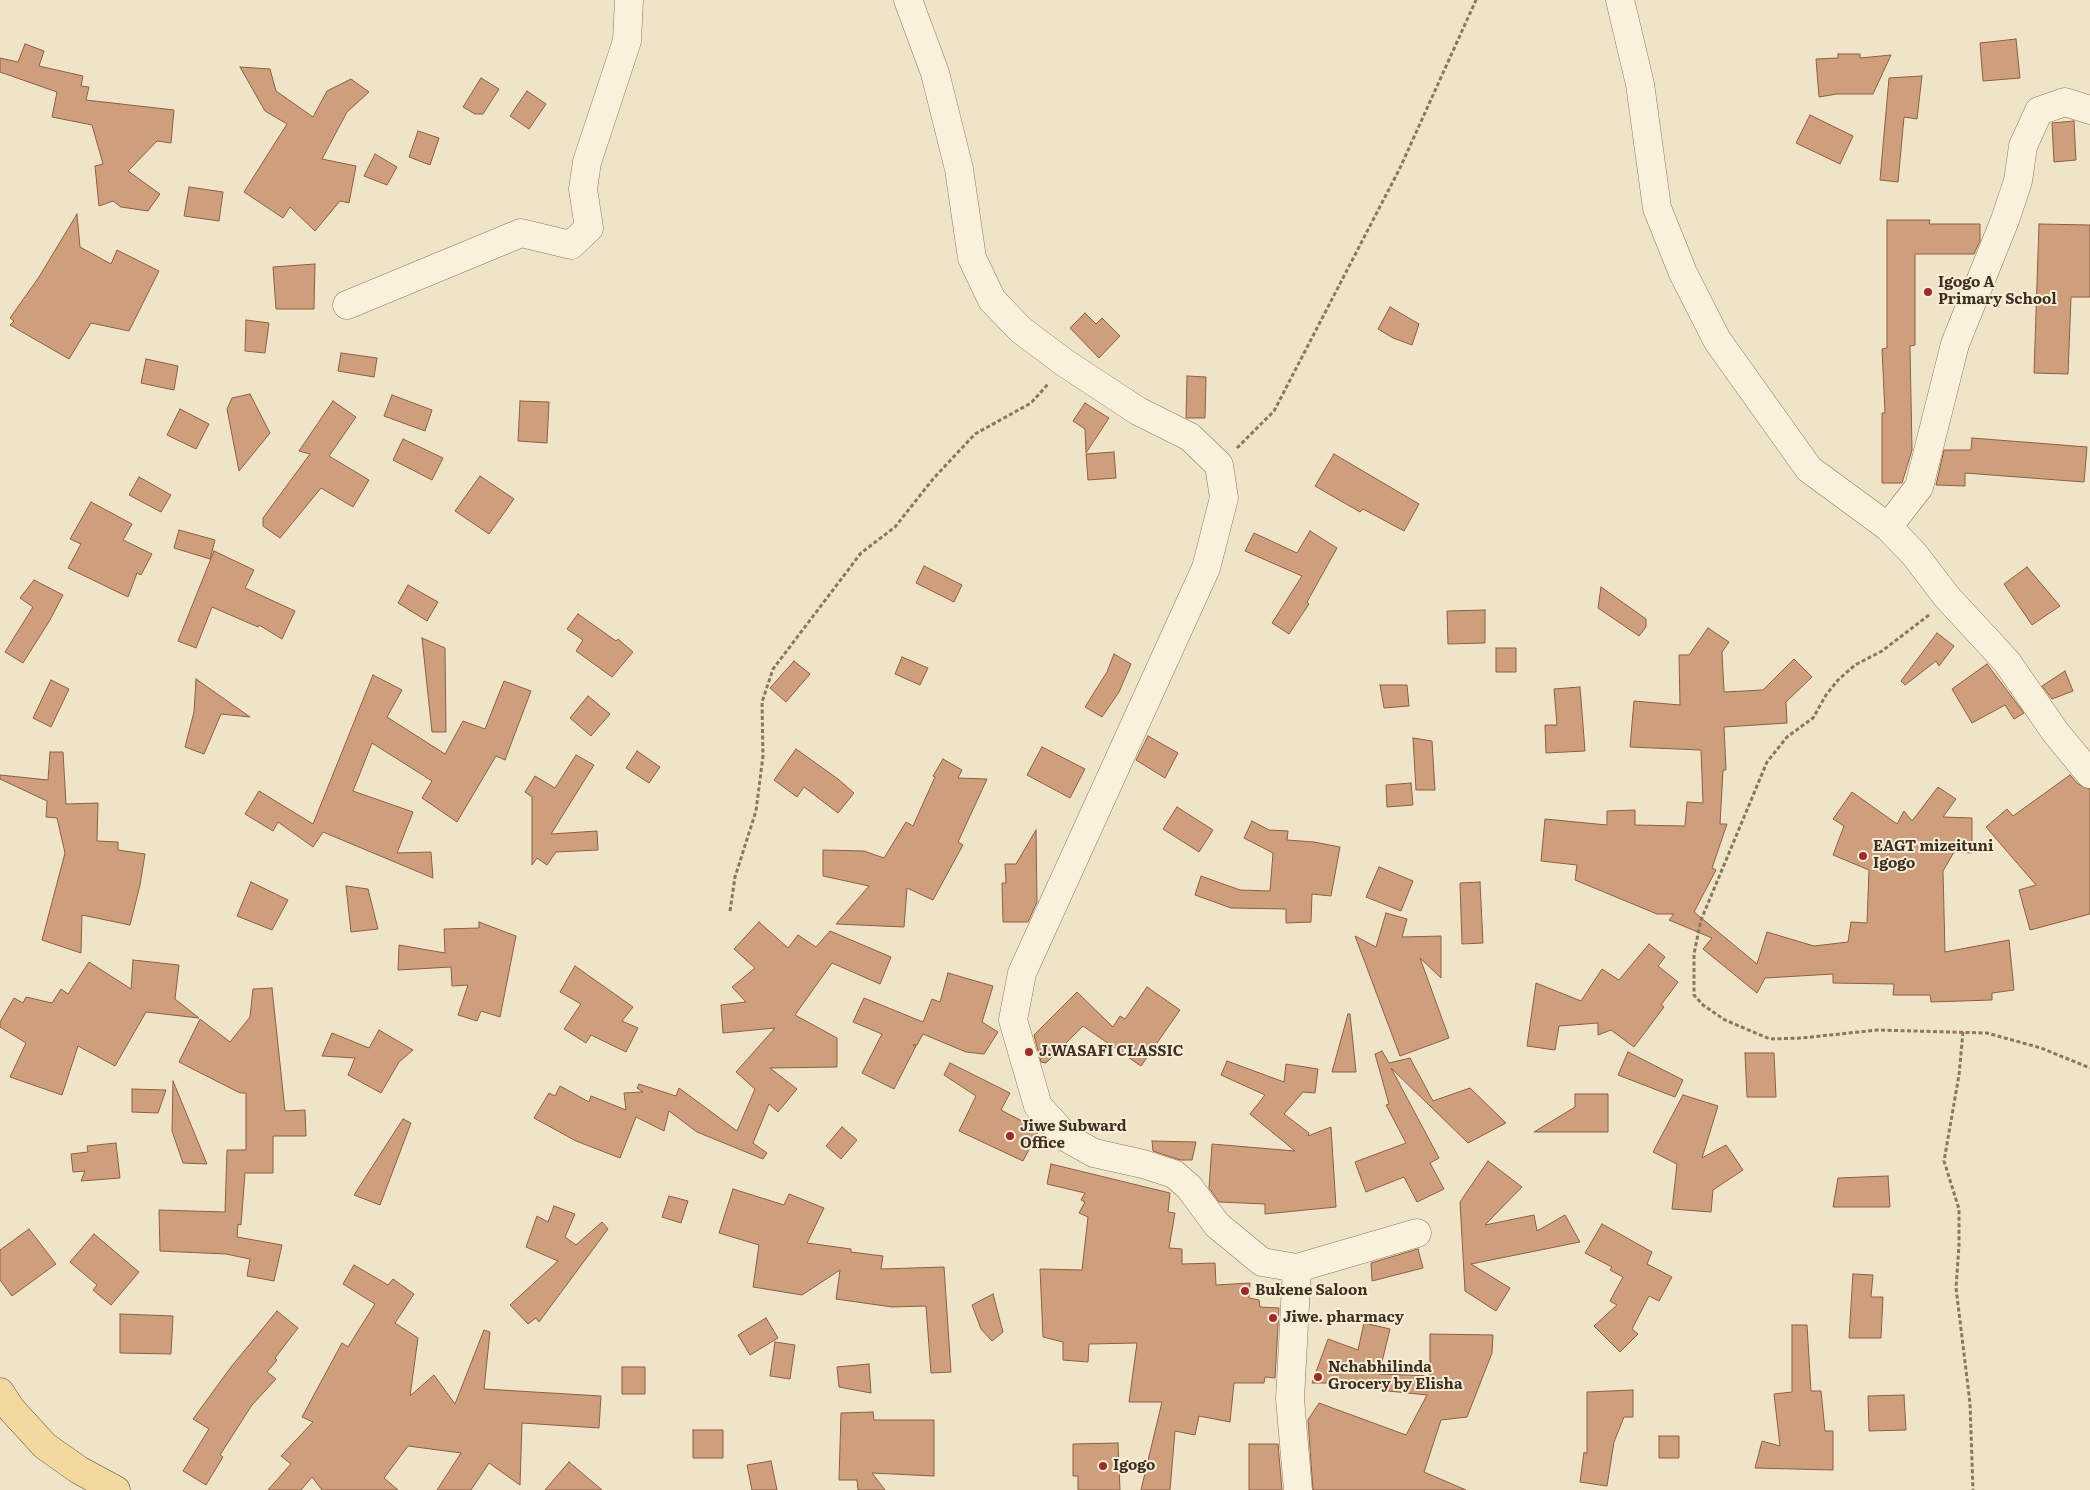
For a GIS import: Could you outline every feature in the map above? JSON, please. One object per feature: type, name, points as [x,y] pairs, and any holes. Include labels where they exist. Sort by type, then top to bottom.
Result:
[{"type":"main road","points":[[0,1392],[12,1410],[45,1446],[79,1470],[116,1490]]},
{"type":"street","points":[[347,304],[521,233],[572,245],[588,228],[583,189],[587,162],[627,41],[629,0]]},
{"type":"street","points":[[908,0],[934,73],[959,169],[972,258],[992,300],[1020,330],[1064,363],[1138,411],[1190,437],[1219,465],[1224,498],[1206,568],[1022,974],[1013,1020],[1038,1106],[1067,1138],[1094,1153],[1143,1164],[1174,1174],[1189,1187],[1217,1225],[1262,1262],[1297,1268],[1417,1233]]},
{"type":"street","points":[[1620,0],[1640,84],[1657,208],[1683,273],[1717,340],[1809,469],[1888,527],[1914,554],[1947,597],[2007,662],[2056,733],[2090,774]]},
{"type":"street","points":[[1888,527],[1920,487],[1955,344],[2005,220],[2018,181],[2023,146],[2039,111],[2065,102],[2090,110]]},
{"type":"street","points":[[1297,1268],[1290,1399],[1298,1490]]},
{"type":"path","points":[[1219,465],[1274,411],[1400,168],[1476,0]]},
{"type":"path","points":[[730,912],[735,877],[756,811],[763,756],[762,702],[773,669],[861,553],[895,527],[933,479],[975,434],[1031,403],[1064,363]]},
{"type":"path","points":[[1947,597],[1913,628],[1882,650],[1855,665],[1838,680],[1826,695],[1813,718],[1787,737],[1768,762],[1701,920],[1694,954],[1694,994],[1704,1006],[1725,1020],[1770,1039],[1802,1038],[1877,1030],[1987,1033],[2009,1038],[2070,1058],[2090,1068]]},
{"type":"path","points":[[1964,1032],[1959,1075],[1944,1162],[1959,1209],[1956,1288],[1970,1403],[1973,1490]]},
{"type":"building","points":[[2016,39],[2020,78],[1983,81],[1980,43]]},
{"type":"building","points":[[25,44],[44,51],[39,66],[83,76],[81,86],[89,87],[86,100],[174,110],[171,143],[157,141],[128,171],[160,194],[148,211],[121,207],[113,201],[99,206],[95,166],[103,164],[92,125],[52,117],[57,92],[0,72],[0,58],[18,62]]},
{"type":"building","points":[[1838,54],[1860,54],[1860,58],[1891,55],[1873,94],[1837,94],[1819,97],[1816,59],[1838,58]]},
{"type":"building","points":[[240,67],[270,69],[276,91],[313,117],[327,91],[351,79],[369,92],[347,112],[322,159],[356,166],[349,203],[340,201],[315,231],[290,207],[283,218],[244,192],[287,124],[265,111]]},
{"type":"building","points":[[1922,76],[1917,119],[1904,117],[1898,182],[1880,180],[1889,78]]},
{"type":"building","points":[[481,78],[499,89],[483,114],[475,114],[463,107]]},
{"type":"building","points":[[527,91],[546,104],[529,129],[510,116]]},
{"type":"building","points":[[1810,115],[1853,136],[1840,164],[1796,143]]},
{"type":"building","points":[[2074,121],[2076,160],[2054,162],[2052,123]]},
{"type":"building","points":[[418,131],[439,138],[430,165],[409,157]]},
{"type":"building","points":[[375,154],[397,167],[387,185],[364,176]]},
{"type":"building","points":[[189,187],[223,192],[219,221],[184,216]]},
{"type":"building","points":[[77,214],[80,247],[111,264],[117,250],[159,271],[129,331],[91,323],[69,359],[10,325],[14,321],[10,318],[39,277]]},
{"type":"building","points":[[1887,220],[1930,220],[1929,224],[1980,224],[1980,241],[1974,254],[1915,254],[1915,345],[1910,346],[1912,450],[1902,483],[1882,483],[1882,413],[1885,413],[1882,349],[1887,348]]},
{"type":"building","points":[[2039,224],[2090,225],[2090,297],[2071,297],[2068,374],[2034,373]]},
{"type":"building","points":[[315,264],[314,309],[276,309],[273,267]]},
{"type":"building","points":[[1390,307],[1419,324],[1412,345],[1393,338],[1378,329]]},
{"type":"building","points":[[1085,313],[1096,324],[1102,318],[1120,336],[1099,358],[1070,328]]},
{"type":"building","points":[[246,320],[269,323],[265,353],[245,351]]},
{"type":"building","points":[[341,353],[377,358],[374,377],[338,371]]},
{"type":"building","points":[[146,359],[178,366],[174,390],[141,383]]},
{"type":"building","points":[[1187,376],[1206,377],[1205,418],[1186,418]]},
{"type":"building","points":[[250,394],[270,433],[239,471],[227,409],[232,398]]},
{"type":"building","points":[[392,395],[432,410],[425,431],[384,416]]},
{"type":"building","points":[[333,401],[356,417],[329,456],[369,480],[353,507],[321,488],[280,538],[263,526],[263,518],[310,454],[299,451]]},
{"type":"building","points":[[520,401],[549,402],[547,443],[518,441]]},
{"type":"building","points":[[1085,403],[1109,418],[1086,453],[1085,429],[1073,421]]},
{"type":"building","points":[[180,409],[209,424],[196,449],[167,435]]},
{"type":"building","points":[[1972,438],[2087,447],[2084,482],[1965,473],[1965,486],[1936,485],[1944,450],[1971,450]]},
{"type":"building","points":[[403,439],[443,458],[432,480],[393,460]]},
{"type":"building","points":[[1114,452],[1116,478],[1088,480],[1086,454]]},
{"type":"building","points":[[1334,454],[1419,504],[1404,531],[1363,509],[1360,512],[1315,486]]},
{"type":"building","points":[[480,476],[514,499],[489,534],[455,511]]},
{"type":"building","points":[[139,477],[171,495],[161,512],[129,495]]},
{"type":"building","points":[[91,502],[132,524],[123,540],[152,554],[141,575],[137,573],[128,597],[68,568],[81,544],[70,539]]},
{"type":"building","points":[[179,530],[215,540],[210,559],[174,548]]},
{"type":"building","points":[[1310,531],[1337,548],[1307,602],[1309,604],[1289,634],[1272,623],[1302,576],[1245,551],[1254,533],[1297,553]]},
{"type":"building","points":[[214,551],[254,570],[245,588],[295,611],[282,639],[259,625],[258,627],[212,607],[196,648],[178,641]]},
{"type":"building","points":[[924,566],[962,585],[954,602],[916,583]]},
{"type":"building","points":[[2027,567],[2060,606],[2032,625],[2004,584]]},
{"type":"building","points":[[34,580],[63,595],[23,663],[5,652],[33,607],[20,598]]},
{"type":"building","points":[[408,585],[438,602],[427,621],[398,603]]},
{"type":"building","points":[[1601,587],[1646,619],[1646,627],[1639,636],[1598,608]]},
{"type":"building","points":[[1485,610],[1485,643],[1448,644],[1447,611]]},
{"type":"building","points":[[578,614],[616,641],[618,639],[633,652],[612,677],[576,651],[583,640],[567,629]]},
{"type":"building","points":[[1708,628],[1729,642],[1722,652],[1724,692],[1763,690],[1794,659],[1812,677],[1786,702],[1787,723],[1724,727],[1726,770],[1723,770],[1720,824],[1727,824],[1712,868],[1716,870],[1694,912],[1757,964],[1767,932],[1814,946],[1848,942],[1851,922],[1867,923],[1869,870],[1833,855],[1844,826],[1833,819],[1852,792],[1897,824],[1904,811],[1912,821],[1938,787],[1956,799],[1943,817],[1972,818],[1972,853],[1954,852],[1943,871],[1945,952],[2009,940],[2014,990],[1992,993],[1992,1000],[1931,1002],[1930,995],[1893,995],[1894,984],[1833,983],[1833,974],[1765,978],[1757,993],[1703,949],[1712,938],[1669,920],[1674,914],[1657,914],[1575,880],[1577,865],[1541,861],[1545,819],[1607,825],[1607,811],[1635,810],[1635,825],[1685,826],[1687,802],[1703,803],[1701,750],[1630,747],[1634,701],[1680,705],[1679,655],[1689,655]]},
{"type":"building","points":[[1937,633],[1954,646],[1939,666],[1936,661],[1905,685],[1901,681]]},
{"type":"building","points":[[422,638],[445,648],[446,732],[432,732]]},
{"type":"building","points":[[1496,648],[1516,648],[1516,672],[1496,672]]},
{"type":"building","points":[[1114,654],[1131,664],[1119,692],[1102,717],[1085,707],[1107,672]]},
{"type":"building","points":[[902,657],[928,668],[920,685],[895,674]]},
{"type":"building","points":[[794,661],[810,674],[786,702],[770,688]]},
{"type":"building","points":[[1987,664],[2024,713],[2014,719],[2005,705],[1972,723],[1952,689]]},
{"type":"building","points":[[2065,671],[2073,691],[2052,699],[2042,686]]},
{"type":"building","points":[[373,675],[402,690],[387,717],[445,754],[463,721],[485,729],[504,681],[531,691],[505,760],[496,756],[457,822],[422,798],[432,781],[372,743],[353,791],[413,812],[397,853],[431,852],[433,878],[323,832],[313,847],[278,822],[273,831],[245,814],[259,791],[313,824]]},
{"type":"building","points":[[196,679],[250,717],[221,714],[204,754],[185,747],[194,712]]},
{"type":"building","points":[[51,680],[69,689],[51,727],[33,718]]},
{"type":"building","points":[[1380,685],[1407,685],[1409,706],[1384,708]]},
{"type":"building","points":[[1580,687],[1585,751],[1546,753],[1545,725],[1557,725],[1554,689]]},
{"type":"building","points":[[588,696],[610,714],[591,736],[570,718]]},
{"type":"building","points":[[1148,736],[1178,753],[1165,778],[1136,760]]},
{"type":"building","points":[[1413,738],[1432,741],[1435,790],[1416,790]]},
{"type":"building","points":[[1042,747],[1085,769],[1070,798],[1027,775]]},
{"type":"building","points":[[796,749],[854,793],[838,813],[804,787],[797,797],[774,780]]},
{"type":"building","points":[[637,751],[660,767],[649,783],[626,768]]},
{"type":"building","points":[[50,752],[63,752],[66,804],[98,803],[97,841],[118,842],[118,850],[145,854],[140,885],[130,925],[82,915],[81,953],[42,940],[65,853],[57,818],[46,817],[47,801],[0,779],[0,775],[48,780]]},
{"type":"building","points":[[576,755],[594,765],[551,834],[597,831],[598,850],[556,852],[547,865],[537,858],[532,865],[532,797],[525,792],[535,776],[555,788]]},
{"type":"building","points":[[943,759],[962,770],[958,778],[987,779],[958,842],[963,845],[933,900],[907,888],[904,927],[836,924],[869,886],[823,876],[823,850],[864,851],[884,858],[906,822],[913,826],[935,777],[933,776]]},
{"type":"building","points":[[2070,775],[2078,784],[2090,789],[2090,914],[2030,930],[2019,890],[2036,885],[1986,827],[2007,809],[2013,816]]},
{"type":"building","points":[[1411,783],[1413,805],[1387,807],[1386,785]]},
{"type":"building","points":[[1177,807],[1213,830],[1199,852],[1163,829]]},
{"type":"building","points":[[1252,821],[1269,830],[1288,831],[1287,840],[1314,842],[1340,847],[1331,896],[1312,894],[1311,922],[1286,923],[1286,909],[1231,908],[1195,895],[1201,876],[1240,890],[1270,891],[1273,853],[1244,838]]},
{"type":"building","points":[[1036,830],[1037,902],[1028,922],[1003,922],[1002,883],[1006,883],[1005,864],[1016,864]]},
{"type":"building","points":[[1379,867],[1413,881],[1401,911],[1366,897]]},
{"type":"building","points":[[251,882],[288,900],[272,930],[237,916]]},
{"type":"building","points":[[1480,882],[1483,943],[1462,944],[1460,883]]},
{"type":"building","points":[[346,886],[368,889],[378,929],[351,932]]},
{"type":"building","points":[[1386,913],[1407,919],[1402,937],[1441,936],[1441,978],[1420,958],[1449,1038],[1400,1056],[1355,936],[1376,947]]},
{"type":"building","points":[[479,922],[516,936],[500,1017],[481,1011],[477,1021],[458,1015],[468,985],[452,986],[451,967],[398,970],[399,945],[445,953],[444,929],[479,928]]},
{"type":"building","points":[[759,922],[788,948],[798,935],[816,947],[830,931],[891,957],[880,984],[832,963],[795,1015],[837,1038],[837,1067],[770,1068],[797,1089],[778,1112],[769,1104],[753,1143],[767,1153],[763,1159],[697,1132],[669,1111],[664,1131],[636,1117],[620,1158],[576,1141],[534,1118],[549,1093],[555,1096],[560,1086],[589,1102],[591,1096],[626,1110],[624,1093],[643,1092],[637,1088],[639,1084],[676,1096],[679,1088],[737,1131],[755,1089],[736,1072],[775,1028],[723,1033],[721,1005],[746,1002],[732,987],[755,968],[734,949]]},
{"type":"building","points":[[1649,944],[1665,957],[1658,966],[1678,982],[1661,1005],[1664,1007],[1634,1047],[1611,1030],[1598,1035],[1598,1023],[1559,1026],[1555,1050],[1527,1046],[1536,983],[1581,1001],[1602,969],[1619,980]]},
{"type":"building","points":[[133,960],[179,965],[175,999],[199,1018],[146,1012],[115,1066],[78,1046],[62,1095],[10,1077],[26,1043],[0,1027],[0,1022],[14,998],[23,1003],[26,997],[52,1003],[61,989],[68,994],[89,962],[131,989]]},
{"type":"building","points":[[575,966],[633,1007],[622,1021],[638,1028],[626,1052],[591,1035],[586,1043],[564,1029],[581,1004],[560,992]]},
{"type":"building","points":[[948,973],[993,986],[982,1022],[998,1032],[984,1054],[966,1052],[923,1034],[917,1045],[913,1045],[916,1046],[894,1089],[862,1073],[882,1034],[853,1022],[864,998],[923,1022],[932,999],[940,1002]]},
{"type":"building","points":[[1147,987],[1180,1010],[1141,1066],[1083,1026],[1046,1063],[1041,1062],[1034,1035],[1077,992],[1113,1027],[1120,1016],[1125,1019]]},
{"type":"building","points":[[272,988],[285,1111],[305,1110],[306,1136],[273,1136],[273,1173],[245,1173],[241,1225],[238,1224],[237,1237],[282,1245],[274,1281],[247,1276],[250,1259],[226,1254],[160,1251],[159,1210],[225,1212],[227,1150],[246,1150],[246,1093],[240,1093],[179,1062],[200,1019],[230,1042],[250,1017],[253,989]]},
{"type":"building","points":[[1348,1014],[1350,1014],[1356,1072],[1332,1072]]},
{"type":"building","points":[[379,1030],[413,1050],[399,1062],[381,1093],[348,1075],[355,1058],[322,1056],[332,1033],[369,1048]]},
{"type":"building","points":[[1382,1051],[1389,1063],[1410,1058],[1433,1101],[1470,1088],[1506,1123],[1468,1143],[1391,1068],[1439,1158],[1430,1163],[1444,1189],[1417,1202],[1404,1177],[1366,1192],[1355,1162],[1406,1143],[1386,1105],[1389,1104],[1375,1054]]},
{"type":"building","points":[[1628,1052],[1683,1080],[1675,1097],[1618,1075]]},
{"type":"building","points":[[1745,1053],[1774,1053],[1776,1097],[1747,1097]]},
{"type":"building","points":[[1227,1061],[1284,1082],[1286,1064],[1318,1069],[1315,1093],[1303,1092],[1284,1114],[1309,1133],[1308,1136],[1331,1127],[1336,1207],[1265,1214],[1265,1204],[1219,1202],[1209,1188],[1212,1144],[1295,1151],[1250,1114],[1265,1095],[1221,1075]]},
{"type":"building","points":[[950,1063],[1010,1093],[1001,1110],[1039,1130],[1023,1161],[959,1131],[976,1096],[944,1075]]},
{"type":"building","points":[[173,1081],[207,1164],[183,1163],[172,1131]]},
{"type":"building","points":[[132,1089],[166,1090],[158,1113],[132,1112]]},
{"type":"building","points":[[1575,1094],[1608,1094],[1608,1132],[1534,1132],[1575,1107]]},
{"type":"building","points":[[1683,1095],[1718,1106],[1702,1158],[1726,1145],[1743,1170],[1713,1190],[1711,1212],[1672,1209],[1677,1164],[1653,1152]]},
{"type":"building","points":[[403,1119],[411,1123],[380,1205],[354,1195]]},
{"type":"building","points":[[842,1127],[857,1140],[841,1159],[826,1146]]},
{"type":"building","points":[[1152,1141],[1196,1142],[1192,1160],[1180,1160],[1153,1151]]},
{"type":"building","points":[[116,1143],[120,1178],[81,1181],[85,1171],[73,1172],[71,1154],[88,1152],[87,1146]]},
{"type":"building","points":[[1488,1161],[1522,1187],[1485,1225],[1534,1215],[1537,1231],[1565,1215],[1580,1242],[1471,1264],[1510,1288],[1496,1311],[1465,1291],[1460,1202]]},
{"type":"building","points":[[1051,1164],[1170,1193],[1168,1212],[1175,1213],[1169,1248],[1182,1249],[1182,1264],[1215,1263],[1216,1285],[1250,1283],[1249,1298],[1259,1300],[1260,1307],[1279,1308],[1275,1378],[1265,1377],[1264,1383],[1234,1383],[1230,1422],[1199,1416],[1195,1435],[1175,1431],[1170,1490],[1141,1490],[1162,1402],[1129,1402],[1137,1343],[1089,1344],[1088,1362],[1063,1360],[1063,1342],[1043,1337],[1040,1269],[1082,1270],[1088,1217],[1079,1213],[1085,1202],[1081,1200],[1085,1193],[1047,1184]]},
{"type":"building","points":[[1888,1176],[1890,1207],[1833,1207],[1838,1178]]},
{"type":"building","points":[[733,1189],[784,1205],[789,1194],[824,1208],[807,1243],[851,1249],[851,1252],[883,1256],[881,1269],[944,1267],[951,1372],[931,1373],[926,1306],[892,1307],[836,1299],[840,1270],[802,1295],[753,1287],[759,1245],[719,1233]]},
{"type":"building","points":[[669,1196],[688,1201],[681,1223],[662,1217]]},
{"type":"building","points":[[554,1206],[575,1214],[565,1237],[576,1245],[602,1222],[608,1229],[539,1322],[536,1318],[528,1324],[510,1305],[558,1261],[526,1247],[537,1216],[548,1222]]},
{"type":"building","points":[[1602,1224],[1652,1252],[1647,1264],[1672,1277],[1659,1301],[1649,1296],[1632,1329],[1638,1334],[1620,1352],[1594,1326],[1617,1305],[1610,1301],[1623,1277],[1610,1270],[1612,1267],[1585,1253]]},
{"type":"building","points":[[29,1229],[56,1264],[12,1296],[0,1280],[0,1250]]},
{"type":"building","points":[[94,1234],[139,1272],[111,1305],[93,1290],[97,1285],[70,1262]]},
{"type":"building","points":[[1418,1249],[1423,1268],[1372,1281],[1371,1263]]},
{"type":"building","points":[[354,1265],[388,1285],[393,1279],[414,1294],[395,1323],[418,1338],[410,1396],[434,1375],[455,1404],[484,1330],[490,1332],[484,1389],[601,1396],[599,1428],[522,1423],[520,1485],[489,1463],[471,1490],[437,1490],[461,1453],[408,1446],[384,1478],[398,1490],[322,1490],[312,1477],[301,1490],[268,1490],[291,1464],[281,1456],[313,1422],[302,1417],[342,1343],[348,1347],[375,1304],[343,1284]]},
{"type":"building","points":[[1853,1274],[1873,1275],[1871,1297],[1883,1297],[1881,1338],[1849,1338]]},
{"type":"building","points":[[993,1294],[1003,1332],[992,1341],[981,1329],[972,1305]]},
{"type":"building","points":[[277,1311],[298,1328],[275,1358],[277,1360],[267,1372],[276,1379],[252,1405],[220,1455],[223,1457],[206,1485],[183,1471],[209,1429],[193,1419],[231,1367]]},
{"type":"building","points":[[120,1314],[173,1316],[171,1354],[120,1353]]},
{"type":"building","points":[[766,1318],[778,1338],[750,1355],[738,1335]]},
{"type":"building","points":[[1364,1323],[1390,1329],[1379,1374],[1430,1376],[1430,1334],[1493,1335],[1492,1353],[1467,1417],[1441,1420],[1424,1472],[1466,1490],[1313,1490],[1308,1420],[1319,1403],[1406,1435],[1427,1395],[1331,1385],[1332,1383],[1312,1383],[1328,1339],[1358,1350]]},
{"type":"building","points":[[1792,1325],[1807,1325],[1811,1391],[1821,1391],[1825,1431],[1833,1431],[1833,1470],[1755,1468],[1762,1441],[1780,1446],[1774,1394],[1792,1392]]},
{"type":"building","points":[[775,1342],[795,1345],[790,1379],[770,1376]]},
{"type":"building","points":[[869,1364],[871,1393],[839,1387],[837,1367]]},
{"type":"building","points":[[622,1367],[645,1367],[645,1394],[622,1394]]},
{"type":"building","points":[[1633,1390],[1633,1417],[1624,1417],[1614,1442],[1607,1486],[1580,1482],[1584,1452],[1587,1454],[1587,1392]]},
{"type":"building","points":[[1904,1395],[1906,1430],[1869,1431],[1868,1396]]},
{"type":"building","points":[[873,1412],[874,1420],[934,1420],[934,1476],[872,1473],[885,1490],[858,1490],[857,1480],[839,1480],[841,1413]]},
{"type":"building","points":[[693,1430],[723,1430],[723,1458],[693,1458]]},
{"type":"building","points":[[1659,1436],[1679,1436],[1679,1458],[1659,1458]]},
{"type":"building","name":"Igogo","points":[[1118,1443],[1120,1490],[1078,1490],[1078,1476],[1073,1476],[1073,1444]]},
{"type":"building","points":[[1249,1444],[1278,1444],[1282,1490],[1249,1490]]},
{"type":"building","points":[[771,1461],[777,1490],[752,1490],[747,1465]]},
{"type":"building","points":[[569,1462],[602,1490],[545,1490]]},
{"type":"place","name":"Igogo A Primary School","points":[[1928,292]]},
{"type":"place","name":"EAGT mizeituni Igogo","points":[[1863,856]]},
{"type":"place","name":"J.WASAFI CLASSIC","points":[[1029,1052]]},
{"type":"place","name":"Jiwe Subward Office","points":[[1010,1136]]},
{"type":"place","name":"Bukene Saloon","points":[[1245,1291]]},
{"type":"place","name":"Jiwe. pharmacy","points":[[1273,1318]]},
{"type":"place","name":"Nchabhilinda Grocery by Elisha","points":[[1318,1377]]},
{"type":"place","name":"Igogo","points":[[1103,1466]]}]
